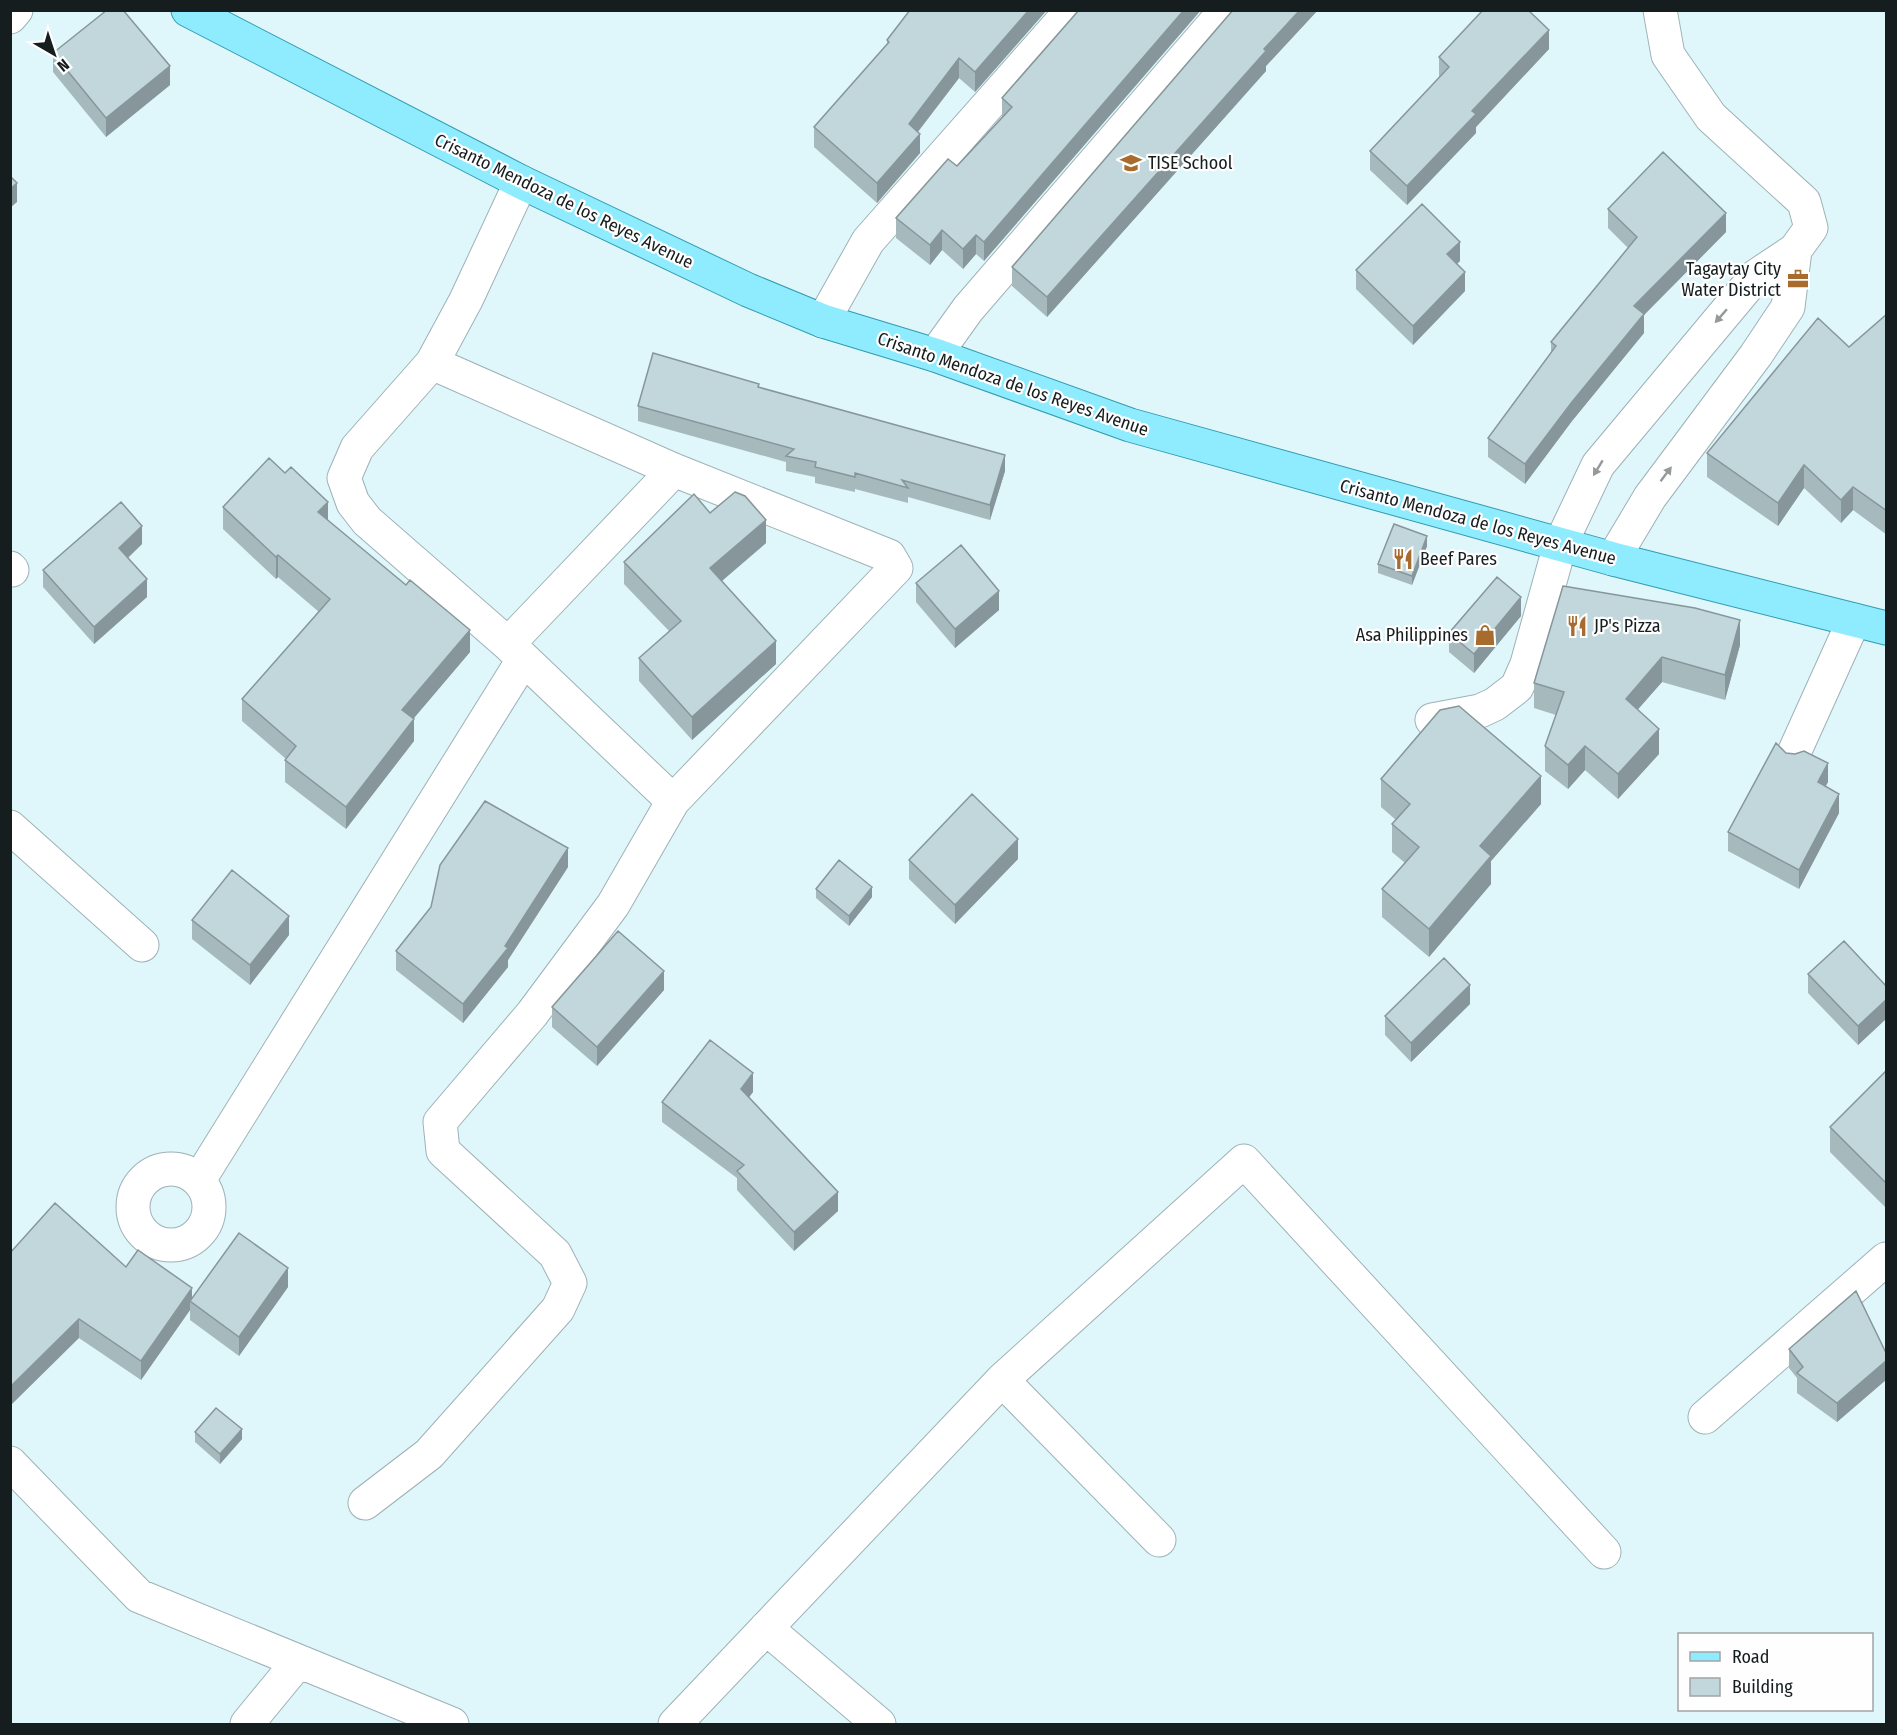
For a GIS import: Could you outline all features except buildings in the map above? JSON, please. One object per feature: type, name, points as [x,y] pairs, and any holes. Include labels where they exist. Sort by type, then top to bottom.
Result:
[{"type":"main road","name":"Crisanto Mendoza de los Reyes Avenue","points":[[188,10],[521,182],[748,290],[823,321],[935,355],[1130,425],[1560,545],[1887,628]]},
{"type":"street","points":[[10,17],[16,10]]},
{"type":"street","points":[[823,321],[868,241],[1072,10]]},
{"type":"street","points":[[935,355],[968,309],[1226,10]]},
{"type":"street","points":[[1432,720],[1480,711],[1495,704],[1517,687],[1527,664],[1560,545],[1598,465],[1756,276],[1795,250],[1811,228],[1804,202],[1711,117],[1668,55],[1662,23],[1642,10]]},
{"type":"street","points":[[521,182],[466,300],[432,363],[357,447],[345,478],[353,503],[368,521],[516,652],[672,801]]},
{"type":"street","points":[[1613,559],[1650,497],[1756,355],[1788,307],[1795,250]]},
{"type":"street","points":[[365,1503],[429,1454],[558,1309],[570,1283],[555,1254],[443,1151],[440,1122],[532,1014],[614,905],[672,801],[896,568],[889,555],[674,470],[432,363]]},
{"type":"street","points":[[199,1180],[516,652],[674,470]]},
{"type":"street","points":[[1793,755],[1854,620]]},
{"type":"street","points":[[10,827],[142,945]]},
{"type":"street","points":[[675,1725],[1002,1380],[1244,1161],[1604,1551]]},
{"type":"street","points":[[1706,1417],[1887,1259]]},
{"type":"street","points":[[1002,1380],[1159,1540]]},
{"type":"street","points":[[13,1471],[139,1596],[452,1725]]},
{"type":"street","points":[[766,1628],[879,1725]]},
{"type":"street","points":[[246,1725],[298,1662]]},
{"type":"place","name":"TISE School","points":[[1131,163]]},
{"type":"place","name":"Tagaytay City Water District","points":[[1798,279]]},
{"type":"place","name":"Beef Pares","points":[[1403,559]]},
{"type":"place","name":"JP's Pizza","points":[[1577,626]]},
{"type":"place","name":"Asa Philippines","points":[[1485,635]]}]
